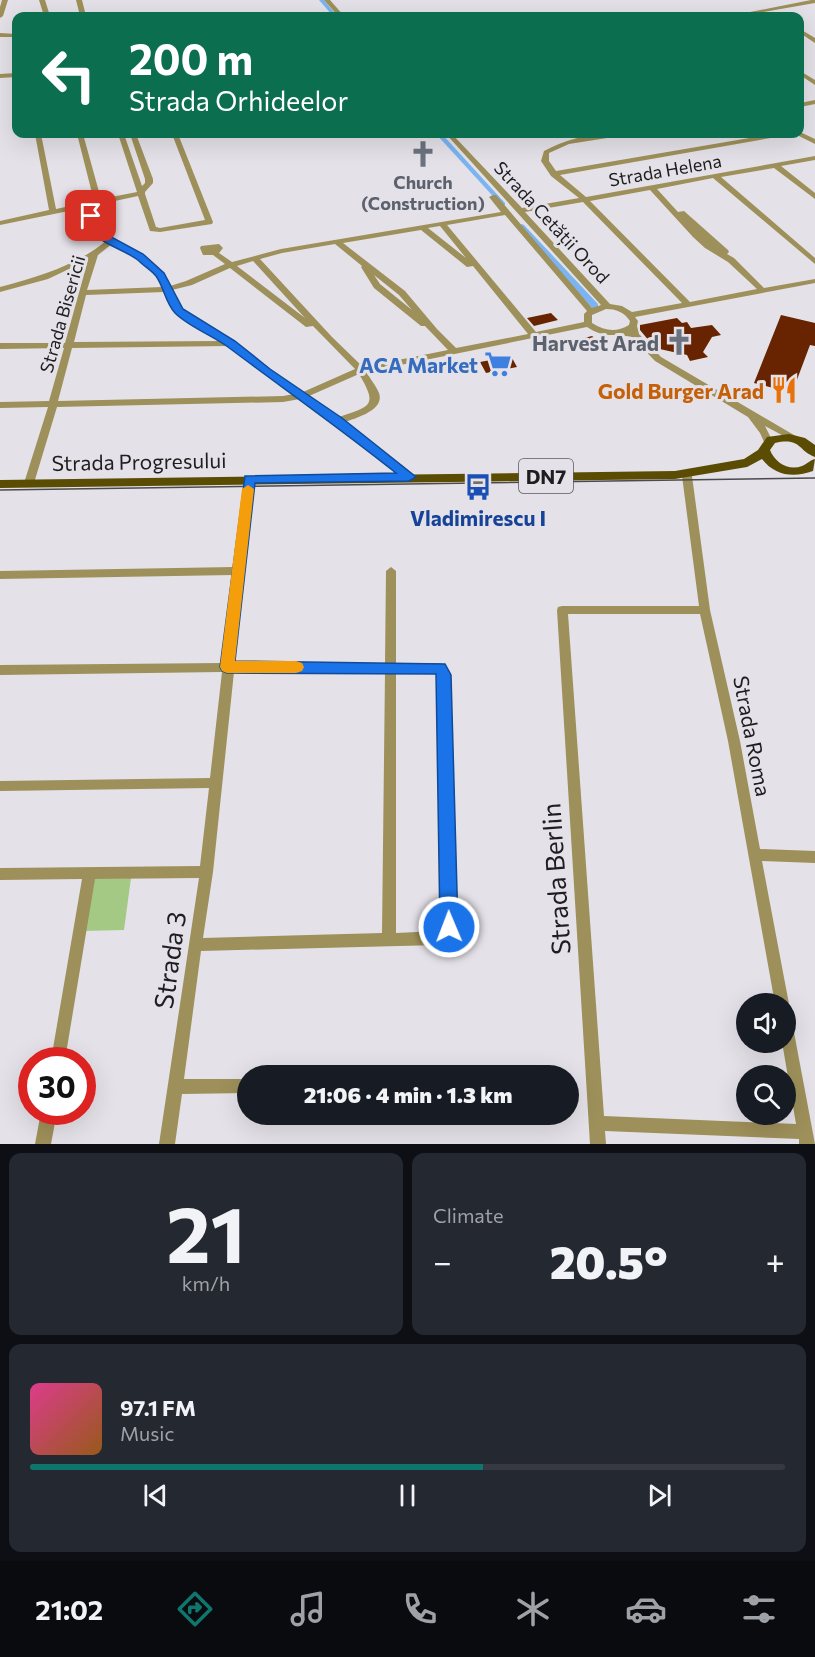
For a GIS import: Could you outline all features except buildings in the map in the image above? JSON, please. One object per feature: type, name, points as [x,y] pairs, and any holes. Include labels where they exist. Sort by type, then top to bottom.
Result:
[{"type":"main road","name":"DN7","points":[[766,447],[780,438],[794,438],[806,443],[814,459],[796,471],[780,468]]},
{"type":"main road","name":"Strada Progresului","points":[[681,476],[740,465],[754,460],[766,447]]},
{"type":"main road","points":[[766,447],[767,459],[780,468]]},
{"type":"main road","name":"Strada Progresului","points":[[0,483],[681,476],[780,468]]},
{"type":"street","points":[[0,16],[2,0]]},
{"type":"street","points":[[327,0],[338,12]]},
{"type":"street","points":[[752,12],[814,1]]},
{"type":"street","points":[[766,9],[771,12]]},
{"type":"street","points":[[39,138],[54,212]]},
{"type":"street","name":"Strada Bisericii","points":[[29,483],[53,404],[90,262],[95,254],[110,242],[99,234],[91,220],[98,202],[81,138]]},
{"type":"street","points":[[122,138],[153,229],[160,231],[209,222],[177,138]]},
{"type":"street","points":[[0,220],[54,212],[142,192],[149,183],[149,179],[134,138]]},
{"type":"street","name":"Strada Cetății Orod","points":[[453,138],[607,306]]},
{"type":"street","points":[[594,138],[567,142],[549,150],[545,161],[554,174],[585,200],[689,305]]},
{"type":"street","points":[[554,174],[759,138]]},
{"type":"street","name":"Strada Helena","points":[[520,211],[815,158]]},
{"type":"street","points":[[775,165],[815,197]]},
{"type":"street","points":[[715,176],[815,262]]},
{"type":"street","points":[[652,188],[708,246],[731,260],[763,291]]},
{"type":"street","points":[[493,197],[591,311]]},
{"type":"street","points":[[82,293],[168,289],[189,283],[230,264],[255,258],[506,213]]},
{"type":"street","points":[[442,224],[534,335]]},
{"type":"street","points":[[422,227],[486,279]]},
{"type":"street","points":[[110,242],[144,260],[161,275],[170,298],[179,311],[231,344],[338,421],[409,477]]},
{"type":"street","points":[[337,242],[363,262],[378,286],[434,331],[454,351]]},
{"type":"street","points":[[215,253],[329,339]]},
{"type":"street","points":[[0,290],[45,277],[95,254]]},
{"type":"street","points":[[255,258],[329,339],[361,370],[375,394],[375,399],[367,411],[338,421]]},
{"type":"street","points":[[794,438],[752,416],[658,359],[634,331],[631,315],[815,281]]},
{"type":"street","name":"Strada Cetății Orod","points":[[588,324],[587,317],[591,311],[607,306],[621,309],[631,315]]},
{"type":"street","points":[[0,405],[283,399],[302,396],[361,370],[588,324],[606,333],[634,331]]},
{"type":"street","points":[[0,346],[231,344]]},
{"type":"street","points":[[752,416],[764,432],[766,447]]},
{"type":"street","name":"Strada Roma","points":[[681,476],[705,610],[734,741],[780,993]]},
{"type":"street","name":"Strada 3","points":[[167,1144],[206,872],[249,479]]},
{"type":"street","points":[[0,575],[238,571]]},
{"type":"street","points":[[388,940],[388,668],[391,571]]},
{"type":"street","name":"Strada Berlin","points":[[598,1144],[562,610],[705,610]]},
{"type":"street","points":[[0,670],[227,667],[440,668],[444,675],[449,927],[446,934],[438,938],[195,945]]},
{"type":"street","points":[[0,786],[216,783]]},
{"type":"street","points":[[755,855],[815,857]]},
{"type":"street","points":[[60,1047],[90,872]]},
{"type":"street","points":[[0,874],[206,872]]},
{"type":"street","points":[[596,1124],[806,1138],[791,1053]]},
{"type":"street","points":[[175,1087],[237,1086]]},
{"type":"street","points":[[43,1144],[47,1125]]},
{"type":"green space","points":[[131,878],[124,930],[82,931],[91,879]]},
{"type":"waterway","points":[[321,0],[332,12]]},
{"type":"waterway","points":[[443,138],[503,204]]},
{"type":"waterway","points":[[522,226],[595,306]]},
{"type":"tram line","points":[[0,490],[815,478]]},
{"type":"slow traffic","points":[[248,489],[227,667],[296,667]]},
{"type":"place","name":"Church (Construction)","points":[[423,154]]},
{"type":"place","name":"Harvest Arad","points":[[679,342]]},
{"type":"place","name":"ACA Market","points":[[498,364]]},
{"type":"place","name":"Gold Burger Arad","points":[[784,390]]},
{"type":"place","name":"Vladimirescu I","points":[[478,487]]},
{"type":"route","points":[[91,216],[93,226],[99,234],[139,256],[161,275],[170,298],[179,311],[231,344],[338,421],[409,477],[249,479],[227,667],[440,668],[444,675],[449,927]]}]
